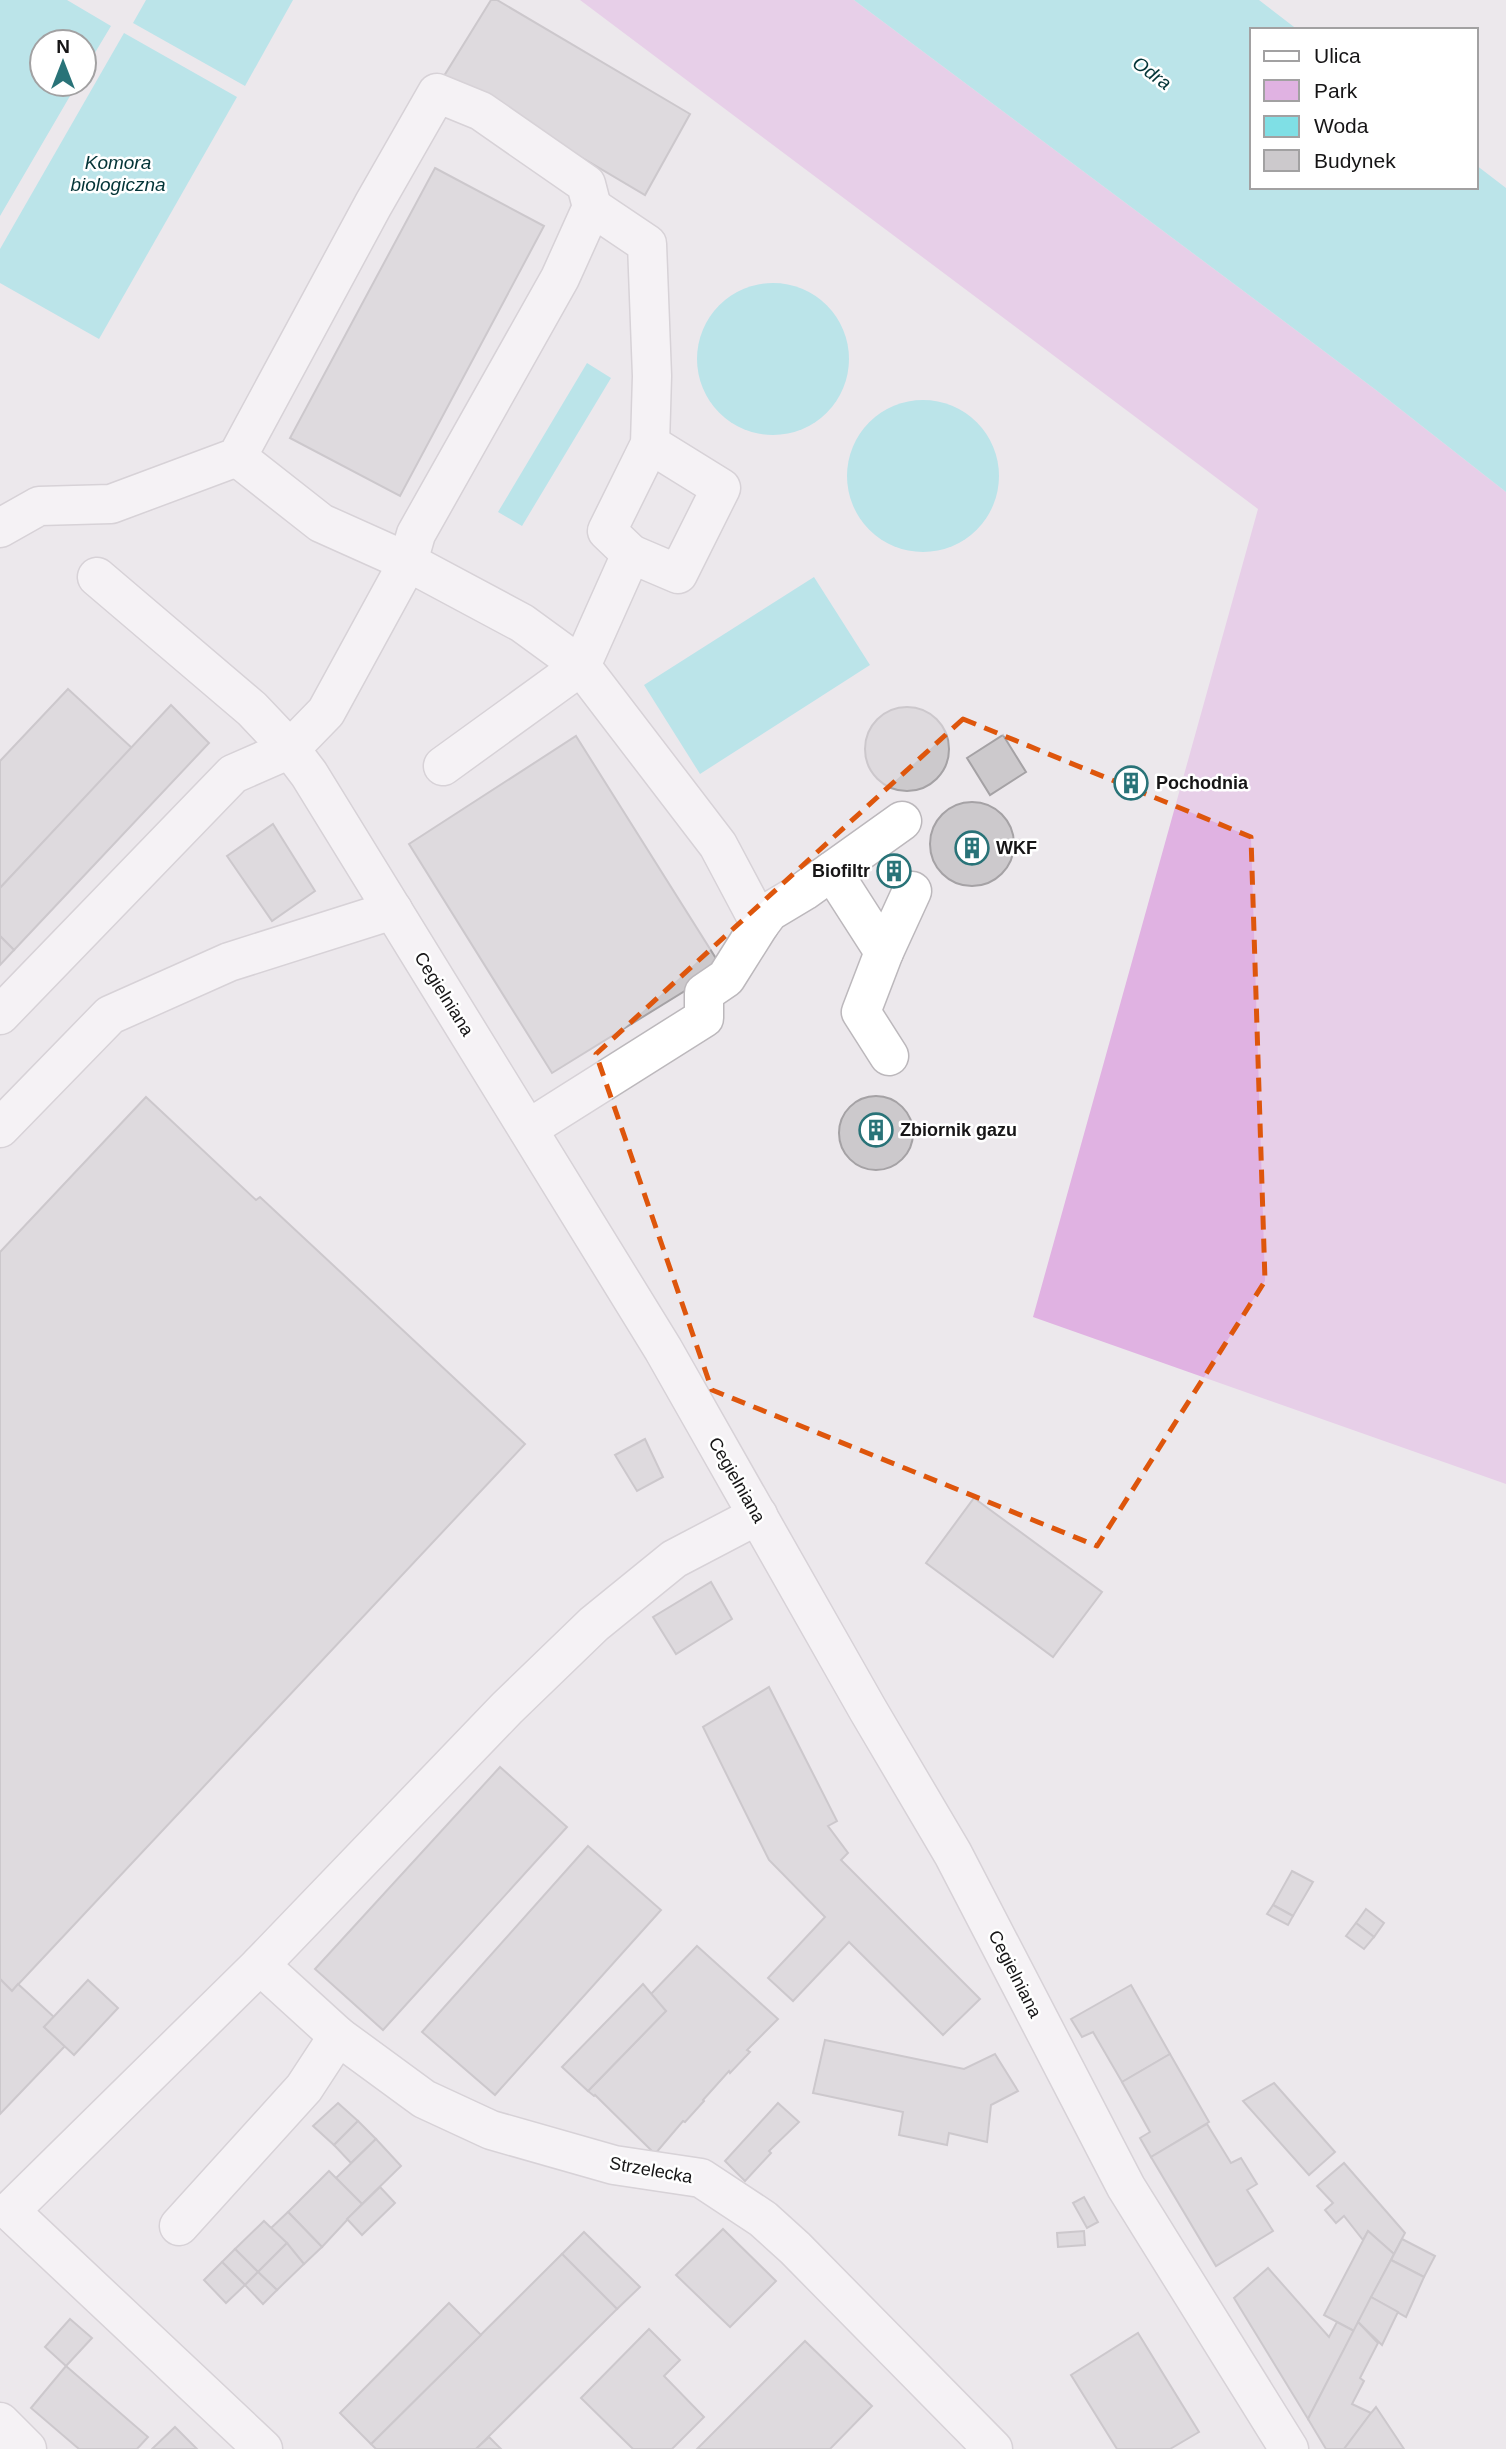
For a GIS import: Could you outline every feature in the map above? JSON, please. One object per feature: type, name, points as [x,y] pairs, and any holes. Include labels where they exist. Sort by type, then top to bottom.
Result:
[{"type":"street","points":[[0,528],[38,506],[111,504],[237,457],[373,205],[437,93],[481,111],[586,184],[592,207],[560,278],[416,534],[408,562],[326,712],[290,749],[233,774],[0,1016]]},
{"type":"street","points":[[592,207],[647,244],[652,376],[650,444],[607,531],[631,554],[678,574],[721,488],[650,444]]},
{"type":"street","points":[[237,457],[321,523],[408,562],[522,623],[581,666],[718,845],[760,924]]},
{"type":"street","points":[[443,766],[581,666],[631,554]]},
{"type":"street","name":"Cegielniana","points":[[97,577],[252,709],[290,749],[309,774],[663,1349],[953,1854],[1126,2187],[1289,2449]]},
{"type":"street","points":[[528,1129],[704,1018],[704,993],[726,978],[769,912],[902,821]]},
{"type":"street","points":[[832,871],[884,952]]},
{"type":"street","points":[[889,1056],[861,1012],[884,952],[912,891]]},
{"type":"street","points":[[0,1128],[110,1015],[229,962],[393,910]]},
{"type":"street","points":[[263,2449],[5,2206],[260,1965],[507,1708],[594,1624],[674,1559],[758,1515]]},
{"type":"street","name":"Strzelecka","points":[[260,1965],[338,2036],[424,2099],[491,2130],[614,2165],[701,2178],[763,2219],[795,2248],[993,2449]]},
{"type":"street","points":[[179,2227],[304,2088],[338,2036]]},
{"type":"street","points":[[0,2422],[27,2449]]},
{"type":"highlighted area","points":[[963,719],[1251,837],[1265,1281],[1097,1546],[712,1390],[596,1054]]},
{"type":"green space","points":[[580,0],[854,0],[1376,390],[1506,492],[1506,1484],[1033,1317],[1258,509]]},
{"type":"water","name":"Komora biologiczna","points":[[0,0],[67,0],[111,26],[98,48],[98,28],[28,28],[28,98],[69,98],[0,216]]},
{"type":"water","points":[[146,0],[293,0],[245,86],[133,23]]},
{"type":"water","name":"Odra","points":[[854,0],[1259,0],[1295,28],[1250,28],[1250,189],[1478,189],[1478,167],[1506,188],[1506,492],[1376,390]]},
{"type":"water","name":"Komora biologiczna","points":[[124,33],[237,97],[99,339],[0,283],[0,249],[87,98],[98,98],[98,78]]},
{"type":"water","points":[[773,283],[802,289],[827,305],[843,330],[849,359],[843,388],[827,413],[802,429],[773,435],[744,429],[719,413],[703,388],[697,359],[703,330],[719,305],[744,289]]},
{"type":"water","points":[[587,363],[611,378],[522,526],[498,512]]},
{"type":"water","points":[[923,400],[952,406],[977,422],[993,447],[999,476],[993,505],[977,530],[952,546],[923,552],[894,546],[869,530],[853,505],[847,476],[853,447],[869,422],[894,406]]},
{"type":"water","points":[[814,577],[870,665],[700,774],[644,685]]},
{"type":"building","points":[[491,0],[497,0],[690,114],[645,195],[444,76]]},
{"type":"building","points":[[435,168],[544,226],[400,496],[290,438]]},
{"type":"building","points":[[68,689],[132,748],[0,888],[0,761]]},
{"type":"building","points":[[171,705],[209,743],[14,950],[0,936],[0,888]]},
{"type":"building","points":[[907,707],[923,710],[937,719],[946,733],[949,749],[946,765],[937,779],[923,788],[907,791],[891,788],[877,779],[868,765],[865,749],[868,733],[877,719],[891,710]]},
{"type":"building","points":[[1003,735],[1026,772],[990,795],[967,758]]},
{"type":"building","points":[[576,736],[722,968],[552,1073],[409,844]]},
{"type":"building","name":"Pochodnia","points":[[1125,775],[1139,779],[1136,791],[1122,786]]},
{"type":"building","name":"WKF","points":[[972,802],[988,805],[1002,814],[1011,828],[1014,844],[1011,860],[1002,874],[988,883],[972,886],[956,883],[942,874],[933,860],[930,844],[933,828],[942,814],[956,805]]},
{"type":"building","points":[[273,824],[315,891],[272,921],[227,856]]},
{"type":"building","name":"Biofiltr","points":[[894,856],[907,877],[894,886],[881,865]]},
{"type":"building","points":[[0,936],[14,950],[0,965]]},
{"type":"building","name":"Zbiornik gazu","points":[[876,1096],[890,1099],[902,1107],[910,1119],[913,1133],[910,1147],[902,1159],[890,1167],[876,1170],[862,1167],[850,1159],[842,1147],[839,1133],[842,1119],[850,1107],[862,1099]]},
{"type":"building","points":[[146,1097],[256,1200],[260,1197],[525,1444],[12,1991],[0,1979],[0,1252]]},
{"type":"building","points":[[645,1439],[663,1477],[637,1491],[615,1455]]},
{"type":"building","points":[[974,1498],[1102,1592],[1053,1657],[926,1563]]},
{"type":"building","points":[[711,1582],[732,1619],[676,1654],[653,1617]]},
{"type":"building","points":[[769,1687],[837,1821],[828,1826],[848,1853],[841,1860],[980,1999],[943,2035],[849,1942],[793,2001],[768,1978],[825,1917],[769,1860],[703,1727]]},
{"type":"building","points":[[500,1767],[567,1827],[383,2030],[315,1969]]},
{"type":"building","points":[[588,1846],[661,1910],[495,2095],[422,2032]]},
{"type":"building","points":[[1292,1871],[1313,1882],[1293,1916],[1273,1905]]},
{"type":"building","points":[[1273,1905],[1293,1916],[1288,1925],[1267,1914]]},
{"type":"building","points":[[1366,1909],[1384,1923],[1374,1937],[1356,1923]]},
{"type":"building","points":[[1356,1923],[1374,1937],[1364,1949],[1346,1936]]},
{"type":"building","points":[[697,1946],[778,2019],[655,2154],[588,2091],[666,2011],[650,1995]]},
{"type":"building","points":[[0,1979],[12,1991],[18,1984],[54,2017],[44,2027],[65,2046],[0,2114]]},
{"type":"building","points":[[88,1980],[118,2008],[74,2055],[44,2027]]},
{"type":"building","points":[[643,1984],[666,2011],[588,2091],[562,2067]]},
{"type":"building","points":[[1131,1985],[1170,2054],[1122,2082],[1093,2032],[1082,2037],[1071,2019]]},
{"type":"building","points":[[825,2040],[964,2069],[995,2054],[1018,2091],[991,2105],[987,2142],[949,2133],[947,2145],[899,2135],[903,2112],[813,2093]]},
{"type":"building","points":[[1170,2054],[1209,2122],[1151,2157],[1140,2138],[1150,2132],[1122,2082]]},
{"type":"building","points":[[1274,2083],[1335,2152],[1309,2175],[1243,2101]]},
{"type":"building","points":[[338,2103],[358,2121],[334,2145],[313,2126]]},
{"type":"building","points":[[778,2103],[799,2122],[769,2151],[771,2153],[745,2181],[725,2161]]},
{"type":"building","points":[[358,2121],[376,2139],[351,2163],[334,2145]]},
{"type":"building","points":[[1207,2124],[1231,2163],[1241,2158],[1257,2184],[1247,2190],[1273,2231],[1216,2266],[1151,2157]]},
{"type":"building","points":[[376,2139],[401,2166],[362,2204],[336,2178]]},
{"type":"building","points":[[1344,2163],[1405,2233],[1394,2254],[1368,2231],[1363,2240],[1344,2216],[1336,2223],[1325,2210],[1333,2203],[1317,2186]]},
{"type":"building","points":[[329,2171],[362,2204],[322,2247],[288,2212]]},
{"type":"building","points":[[380,2187],[395,2203],[362,2235],[347,2219]]},
{"type":"building","points":[[1084,2197],[1098,2222],[1087,2228],[1073,2203]]},
{"type":"building","points":[[288,2212],[322,2247],[304,2264],[271,2228]]},
{"type":"building","points":[[264,2221],[287,2243],[258,2272],[235,2249]]},
{"type":"building","points":[[723,2229],[776,2281],[730,2327],[676,2275]]},
{"type":"building","points":[[1084,2231],[1085,2245],[1058,2247],[1057,2233]]},
{"type":"building","points":[[1368,2231],[1394,2254],[1354,2331],[1324,2315]]},
{"type":"building","points":[[584,2232],[640,2287],[617,2309],[562,2254]]},
{"type":"building","points":[[1402,2239],[1435,2256],[1424,2277],[1391,2260]]},
{"type":"building","points":[[287,2243],[304,2264],[277,2290],[258,2272]]},
{"type":"building","points":[[235,2249],[258,2272],[245,2285],[222,2262]]},
{"type":"building","points":[[562,2254],[617,2309],[476,2449],[376,2449],[371,2444]]},
{"type":"building","points":[[1391,2260],[1424,2277],[1406,2317],[1371,2297]]},
{"type":"building","points":[[222,2262],[245,2285],[226,2303],[204,2280]]},
{"type":"building","points":[[1268,2268],[1329,2337],[1337,2322],[1354,2331],[1308,2419],[1234,2298]]},
{"type":"building","points":[[258,2272],[277,2290],[263,2304],[245,2285]]},
{"type":"building","points":[[1371,2297],[1398,2312],[1382,2345],[1358,2322]]},
{"type":"building","points":[[449,2303],[481,2335],[371,2444],[340,2413]]},
{"type":"building","points":[[70,2319],[92,2338],[66,2366],[45,2347]]},
{"type":"building","points":[[1358,2322],[1378,2343],[1360,2378],[1364,2381],[1352,2404],[1371,2413],[1344,2449],[1326,2449],[1308,2419]]},
{"type":"building","points":[[649,2329],[680,2360],[664,2376],[704,2417],[672,2449],[633,2449],[581,2398]]},
{"type":"building","points":[[1138,2333],[1199,2432],[1170,2449],[1117,2449],[1071,2375]]},
{"type":"building","points":[[805,2341],[872,2406],[830,2449],[697,2449]]},
{"type":"building","points":[[66,2366],[148,2437],[137,2449],[79,2449],[31,2408]]},
{"type":"building","points":[[1376,2407],[1404,2449],[1344,2449],[1371,2413]]},
{"type":"building","points":[[175,2427],[197,2449],[152,2449]]},
{"type":"building","points":[[489,2437],[501,2449],[476,2449]]},
{"type":"place","name":"Pochodnia","points":[[1131,783]]},
{"type":"place","name":"WKF","points":[[972,848]]},
{"type":"place","name":"Biofiltr","points":[[894,871]]},
{"type":"place","name":"Zbiornik gazu","points":[[876,1130]]}]
